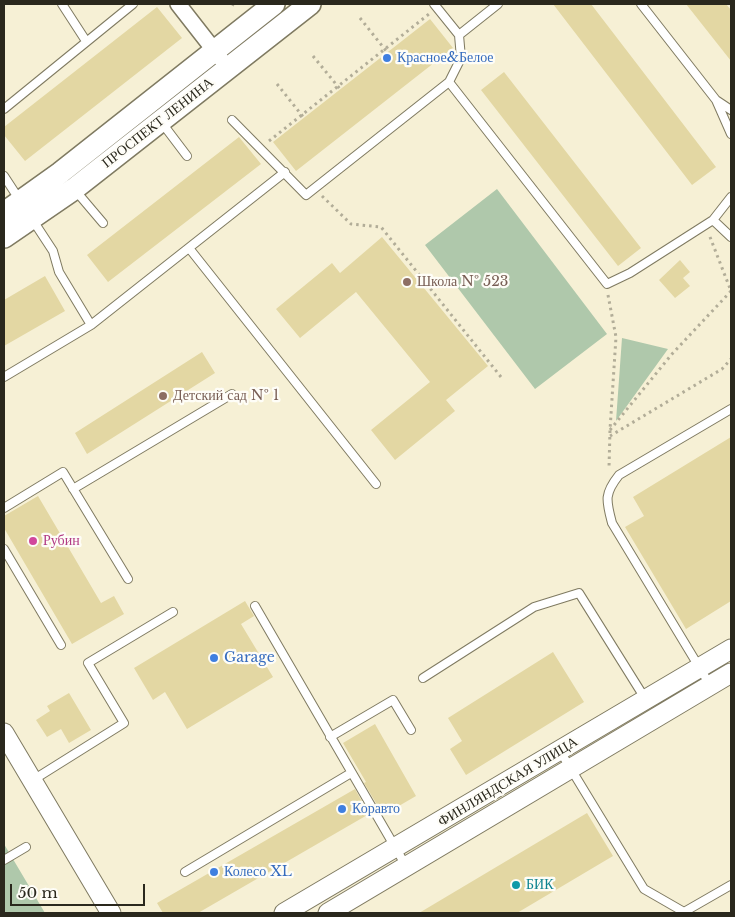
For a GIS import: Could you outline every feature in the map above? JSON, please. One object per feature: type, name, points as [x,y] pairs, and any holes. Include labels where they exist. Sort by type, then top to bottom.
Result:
[{"type":"main road","name":"ПРОСПЕКТ ЛЕНИНА","points":[[4,237],[19,211],[60,173],[274,4]]},
{"type":"main road","name":"ПРОСПЕКТ ЛЕНИНА","points":[[19,211],[74,189],[310,4]]},
{"type":"street","points":[[178,4],[228,68]]},
{"type":"street","name":"ФИНЛЯНДСКАЯ УЛИЦА","points":[[284,913],[731,649]]},
{"type":"street","name":"ФИНЛЯНДСКАЯ УЛИЦА","points":[[328,913],[731,673]]},
{"type":"street","points":[[4,733],[111,913]]},
{"type":"lane","points":[[62,4],[86,42]]},
{"type":"lane","points":[[4,109],[132,4]]},
{"type":"lane","points":[[459,35],[498,4]]},
{"type":"lane","points":[[641,4],[716,100],[731,134]]},
{"type":"lane","points":[[232,120],[306,195],[449,82],[461,58],[459,35],[436,6]]},
{"type":"lane","points":[[449,82],[607,284],[630,273],[714,220],[731,196]]},
{"type":"lane","points":[[716,100],[731,110]]},
{"type":"lane","points":[[160,121],[187,156]]},
{"type":"lane","points":[[4,377],[91,325],[285,172]]},
{"type":"lane","points":[[4,176],[19,211],[53,251],[60,272],[91,325]]},
{"type":"lane","points":[[74,189],[103,223]]},
{"type":"lane","points":[[714,220],[731,237]]},
{"type":"lane","points":[[189,248],[376,484]]},
{"type":"lane","points":[[73,489],[232,394]]},
{"type":"lane","points":[[710,685],[612,523],[607,504],[609,488],[619,475],[731,409]]},
{"type":"lane","points":[[4,508],[62,472],[128,579]]},
{"type":"lane","points":[[4,549],[61,645]]},
{"type":"lane","points":[[423,678],[534,607],[580,593],[646,700]]},
{"type":"lane","points":[[255,606],[406,866]]},
{"type":"lane","points":[[31,780],[124,723],[88,663],[172,612]]},
{"type":"lane","points":[[330,736],[393,700],[411,730]]},
{"type":"lane","points":[[560,751],[644,889],[684,912],[731,885]]},
{"type":"lane","points":[[185,872],[352,773]]},
{"type":"lane","points":[[4,860],[26,847]]},
{"type":"path","points":[[260,148],[386,51],[436,6]]},
{"type":"path","points":[[360,18],[386,51]]},
{"type":"path","points":[[312,56],[339,88]]},
{"type":"path","points":[[277,84],[303,116]]},
{"type":"path","points":[[314,189],[351,224],[381,227],[501,377]]},
{"type":"path","points":[[610,430],[672,354],[731,291],[709,236],[714,220]]},
{"type":"path","points":[[607,284],[616,337],[610,430],[609,488]]},
{"type":"path","points":[[610,437],[722,369],[731,359]]},
{"type":"green space","points":[[497,189],[607,334],[535,389],[425,245]]},
{"type":"green space","points":[[622,338],[668,349],[616,421]]},
{"type":"green space","points":[[4,844],[45,913],[4,913]]},
{"type":"building","points":[[553,4],[591,4],[716,167],[692,185]]},
{"type":"building","points":[[686,4],[726,4],[731,10],[731,61]]},
{"type":"building","points":[[157,7],[182,38],[25,161],[4,135],[4,127]]},
{"type":"building","points":[[430,19],[453,48],[296,171],[273,142]]},
{"type":"building","points":[[504,72],[641,248],[618,266],[481,90]]},
{"type":"building","points":[[239,137],[261,164],[108,282],[87,255]]},
{"type":"building","points":[[382,237],[488,366],[446,400],[455,411],[395,460],[371,430],[430,382],[356,292],[300,338],[276,309],[332,263],[340,273]]},
{"type":"building","points":[[680,260],[690,272],[683,278],[690,286],[675,298],[659,280]]},
{"type":"building","points":[[45,276],[65,311],[4,346],[4,300]]},
{"type":"building","points":[[202,352],[215,373],[87,454],[75,433]]},
{"type":"building","points":[[731,437],[731,601],[686,629],[625,527],[644,516],[633,497]]},
{"type":"building","points":[[38,496],[101,603],[114,596],[124,614],[72,644],[4,528],[4,516]]},
{"type":"building","points":[[245,601],[254,616],[241,624],[273,677],[187,729],[165,692],[153,700],[134,668]]},
{"type":"building","points":[[553,652],[584,702],[466,775],[450,749],[462,741],[448,718]]},
{"type":"building","points":[[69,693],[91,730],[69,743],[61,729],[47,737],[36,720],[50,711],[47,706]]},
{"type":"building","points":[[375,724],[416,796],[385,814],[381,807],[379,808],[364,783],[366,782],[343,743]]},
{"type":"building","points":[[355,789],[369,814],[198,913],[163,913],[157,903]]},
{"type":"building","name":"БИК","points":[[587,813],[613,856],[517,913],[419,913]]},
{"type":"place","name":"Красное&Белое","points":[[387,58]]},
{"type":"place","name":"Школа № 523","points":[[407,282]]},
{"type":"place","name":"Детский сад № 1","points":[[163,396]]},
{"type":"place","name":"Рубин","points":[[33,541]]},
{"type":"place","name":"Garage","points":[[214,658]]},
{"type":"place","name":"Коравто","points":[[342,809]]},
{"type":"place","name":"Колесо XL","points":[[214,872]]},
{"type":"place","name":"БИК","points":[[516,885]]}]
